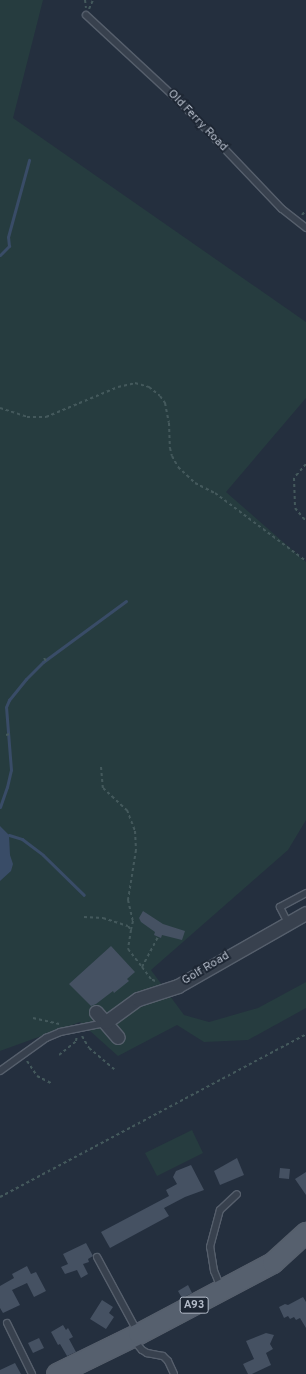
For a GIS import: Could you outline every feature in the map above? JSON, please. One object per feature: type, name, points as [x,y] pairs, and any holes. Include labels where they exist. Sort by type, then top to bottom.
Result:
[{"type":"main road","name":"A93","points":[[57,1374],[136,1336],[273,1263],[306,1233]]},
{"type":"street","name":"Golf Road","points":[[106,1022],[138,999],[178,986],[306,913]]},
{"type":"street","points":[[96,1012],[118,1037]]},
{"type":"lane","name":"Old Ferry Road","points":[[86,15],[179,101],[282,209],[306,228]]},
{"type":"lane","points":[[288,923],[280,907],[306,893]]},
{"type":"lane","points":[[0,1071],[46,1038],[60,1032],[106,1022]]},
{"type":"lane","points":[[222,1290],[214,1271],[210,1247],[220,1210],[237,1194]]},
{"type":"lane","points":[[97,1256],[142,1350],[147,1353],[163,1356],[168,1361],[174,1374]]},
{"type":"lane","points":[[7,1323],[32,1374]]},
{"type":"path","points":[[0,408],[27,418],[46,417],[118,387],[135,383],[149,387],[160,396],[165,404],[169,423],[170,448],[172,456],[178,467],[195,483],[215,493],[306,561]]},
{"type":"path","points":[[306,464],[294,478],[296,508],[306,521]]},
{"type":"path","points":[[44,658],[47,662]]},
{"type":"path","points":[[6,735],[10,734]]},
{"type":"path","points":[[101,767],[104,788],[127,810],[135,831],[136,850],[128,900],[133,921],[128,949],[151,979],[166,984],[170,989]]},
{"type":"path","points":[[84,917],[103,918],[118,922],[124,924],[131,930]]},
{"type":"path","points":[[142,967],[158,937]]},
{"type":"path","points":[[33,1018],[78,1028],[89,1048],[114,1069]]},
{"type":"path","points":[[59,1055],[76,1041],[78,1028]]},
{"type":"path","points":[[0,1197],[306,1034]]},
{"type":"path","points":[[28,1052],[27,1059],[33,1072],[50,1083]]},
{"type":"green space","points":[[0,0],[43,0],[13,118],[306,322],[306,398],[226,492],[306,562],[306,820],[288,850],[151,970],[184,1015],[209,1022],[258,1008],[306,982],[306,1008],[248,1040],[204,1042],[177,1025],[118,1056],[80,1022],[0,1051]]},
{"type":"green space","points":[[192,1130],[203,1153],[157,1176],[145,1153]]},
{"type":"water","points":[[0,826],[9,835],[10,855],[13,864],[11,871],[0,881]]},
{"type":"building","points":[[143,911],[163,924],[185,931],[182,940],[162,935],[161,938],[154,935],[155,932],[141,922],[139,918]]},
{"type":"building","points":[[111,946],[135,972],[127,979],[129,981],[114,993],[113,991],[91,1006],[69,984]]},
{"type":"building","points":[[237,1158],[244,1175],[220,1185],[214,1171]]},
{"type":"building","points":[[191,1165],[204,1190],[185,1197],[164,1208],[169,1216],[110,1248],[101,1232],[169,1196],[166,1190],[177,1184],[173,1177],[176,1171]]},
{"type":"building","points":[[280,1168],[290,1169],[289,1179],[279,1178]]},
{"type":"building","points":[[306,1172],[306,1195],[295,1179]]},
{"type":"building","points":[[86,1243],[93,1256],[88,1259],[89,1262],[83,1264],[88,1274],[81,1278],[77,1270],[65,1274],[61,1267],[68,1264],[63,1254]]},
{"type":"building","points":[[27,1266],[31,1274],[36,1272],[46,1291],[34,1297],[27,1283],[12,1290],[20,1305],[3,1313],[0,1308],[0,1286],[14,1278],[12,1274]]},
{"type":"building","points":[[188,1285],[192,1293],[182,1298],[178,1291]]},
{"type":"building","points":[[303,1297],[306,1302],[306,1328],[300,1318],[296,1320],[294,1317],[290,1319],[288,1316],[284,1318],[279,1307],[285,1304],[288,1305]]},
{"type":"building","points":[[102,1300],[113,1307],[109,1313],[114,1317],[106,1329],[90,1319]]},
{"type":"building","points":[[63,1325],[66,1330],[68,1328],[73,1337],[69,1339],[76,1352],[67,1356],[60,1344],[58,1345],[51,1332]]},
{"type":"building","points":[[266,1333],[274,1335],[270,1344],[273,1349],[266,1353],[271,1365],[252,1374],[248,1374],[243,1364],[254,1359],[246,1341]]},
{"type":"building","points":[[39,1338],[44,1348],[33,1353],[28,1343]]},
{"type":"building","points":[[15,1363],[21,1374],[0,1374],[0,1370]]},
{"type":"waterway","points":[[0,255],[9,246],[8,237],[29,160]]},
{"type":"waterway","points":[[0,807],[11,770],[6,707],[9,700],[26,679],[43,662],[126,601]]},
{"type":"waterway","points":[[9,835],[22,839],[43,855],[84,895]]}]
